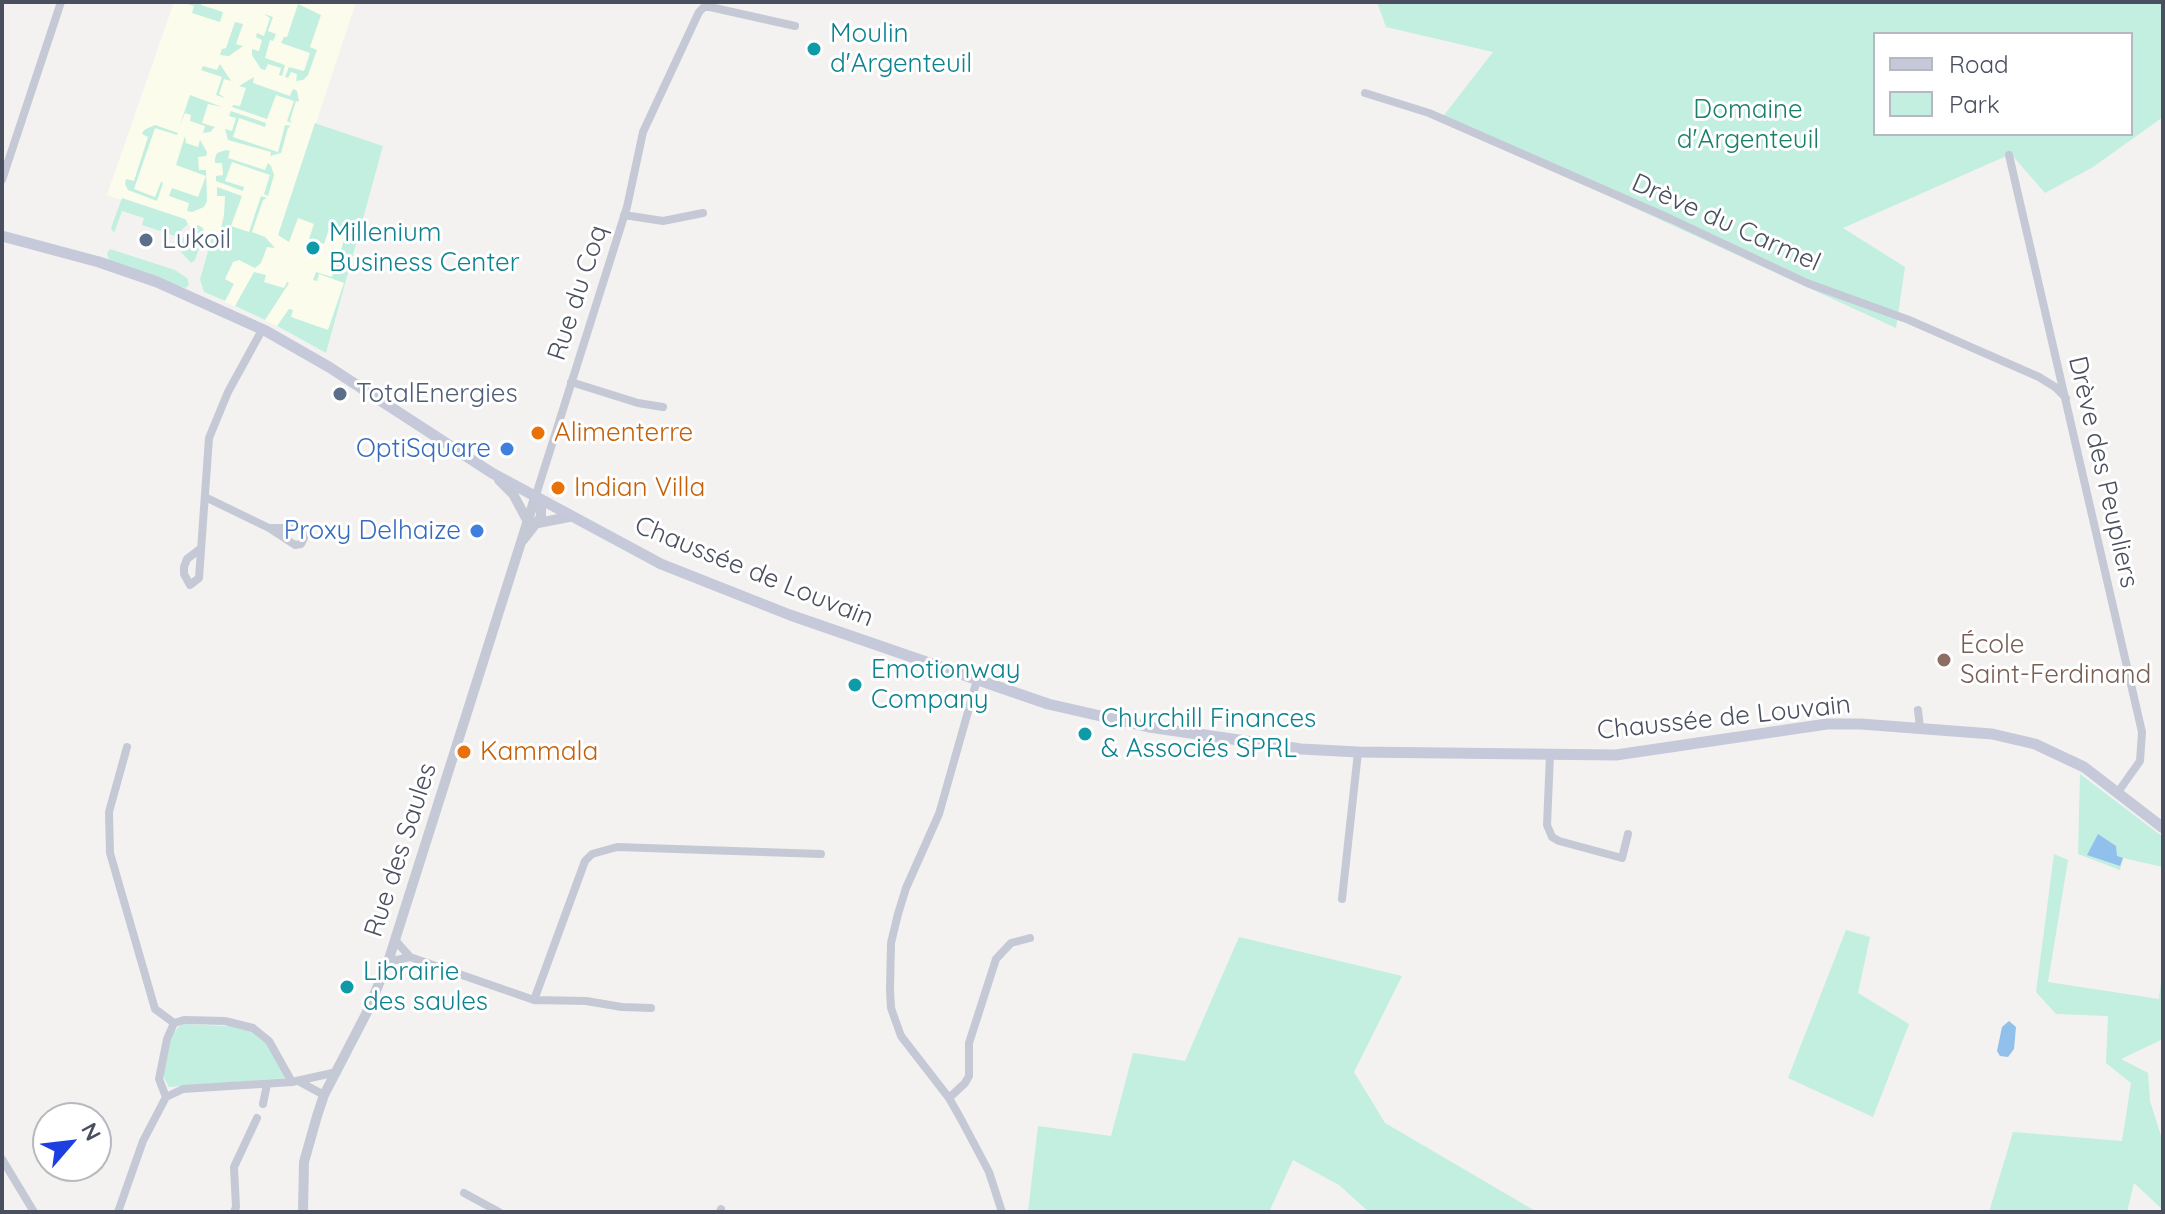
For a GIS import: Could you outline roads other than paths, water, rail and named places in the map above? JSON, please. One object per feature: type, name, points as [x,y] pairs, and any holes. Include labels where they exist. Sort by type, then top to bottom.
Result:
[{"type":"main road","name":"Chaussée de Louvain","points":[[2,236],[99,262],[157,282],[262,330],[329,367],[535,498],[675,569],[790,615],[1048,704],[1149,727],[1301,749],[1358,752],[1616,755],[1827,724],[1992,734],[2035,744],[2084,767],[2163,828]]},
{"type":"street","points":[[2,180],[61,2]]},
{"type":"street","name":"Rue du Coq","points":[[535,498],[624,215],[643,132],[702,9],[710,7],[795,26]]},
{"type":"street","name":"Drève du Carmel","points":[[1365,93],[1429,113],[1671,219],[1807,283],[1909,320],[2039,377],[2066,398]]},
{"type":"street","name":"Drève des Peupliers","points":[[2009,155],[2142,732],[2140,761],[2118,792]]},
{"type":"street","name":"Rue du Coq","points":[[624,215],[663,221],[703,213]]},
{"type":"street","points":[[200,549],[209,438],[245,357],[262,330]]},
{"type":"street","name":"Rue du Coq","points":[[571,382],[638,403],[663,407]]},
{"type":"street","points":[[492,473],[513,494],[532,522],[569,517]]},
{"type":"street","points":[[205,497],[269,528]]},
{"type":"street","name":"Rue des Saules","points":[[303,1212],[304,1162],[324,1095],[366,1014],[388,962],[522,541],[541,512],[535,498]]},
{"type":"street","points":[[977,680],[939,814],[906,888],[891,943],[890,990],[895,1022],[910,1049],[949,1098],[983,1159],[1002,1212]]},
{"type":"street","points":[[1918,710],[1920,728]]},
{"type":"street","points":[[127,747],[109,812],[110,853],[155,1009],[174,1023]]},
{"type":"street","points":[[1342,899],[1358,752]]},
{"type":"street","points":[[1550,755],[1547,825],[1552,837],[1622,858],[1628,834]]},
{"type":"street","points":[[534,1000],[585,861],[592,854],[617,847],[821,854]]},
{"type":"street","points":[[949,1098],[969,1076],[969,1043],[996,959],[1011,943],[1030,938]]},
{"type":"street","points":[[395,940],[410,957],[534,1000],[586,1001],[651,1008]]},
{"type":"street","points":[[388,962],[410,957]]},
{"type":"street","points":[[166,1097],[159,1084],[167,1039],[174,1023],[184,1020],[225,1021],[253,1028],[269,1041],[296,1082],[324,1095]]},
{"type":"street","points":[[118,1212],[143,1141],[166,1097],[183,1089],[296,1082],[337,1072]]},
{"type":"street","points":[[263,1104],[267,1084]]},
{"type":"street","points":[[234,1212],[234,1167],[257,1118]]},
{"type":"street","points":[[2,1159],[34,1212]]},
{"type":"street","points":[[464,1193],[499,1212]]},
{"type":"water","points":[[2098,834],[2116,846],[2117,856],[2123,858],[2120,866],[2087,855]]},
{"type":"water","points":[[2009,1021],[2016,1027],[2014,1049],[2008,1057],[2000,1056],[1997,1051],[2002,1027]]},
{"type":"place","name":"Moulin d'Argenteuil","points":[[814,49]]},
{"type":"place","name":"Lukoil","points":[[146,240]]},
{"type":"place","name":"Millenium Business Center","points":[[313,248]]},
{"type":"place","name":"TotalEnergies","points":[[340,394]]},
{"type":"place","name":"Alimenterre","points":[[538,433]]},
{"type":"place","name":"OptiSquare","points":[[507,449]]},
{"type":"place","name":"Indian Villa","points":[[558,488]]},
{"type":"place","name":"Proxy Delhaize","points":[[477,531]]},
{"type":"place","name":"École Saint-Ferdinand","points":[[1944,660]]},
{"type":"place","name":"Emotionway Company","points":[[855,685]]},
{"type":"place","name":"Churchill Finances & Associés SPRL","points":[[1085,734]]},
{"type":"place","name":"Kammala","points":[[464,752]]},
{"type":"place","name":"Librairie des saules","points":[[347,987]]},
{"type":"park label","name":"Domaine d'Argenteuil","points":[[1748,125]]}]
